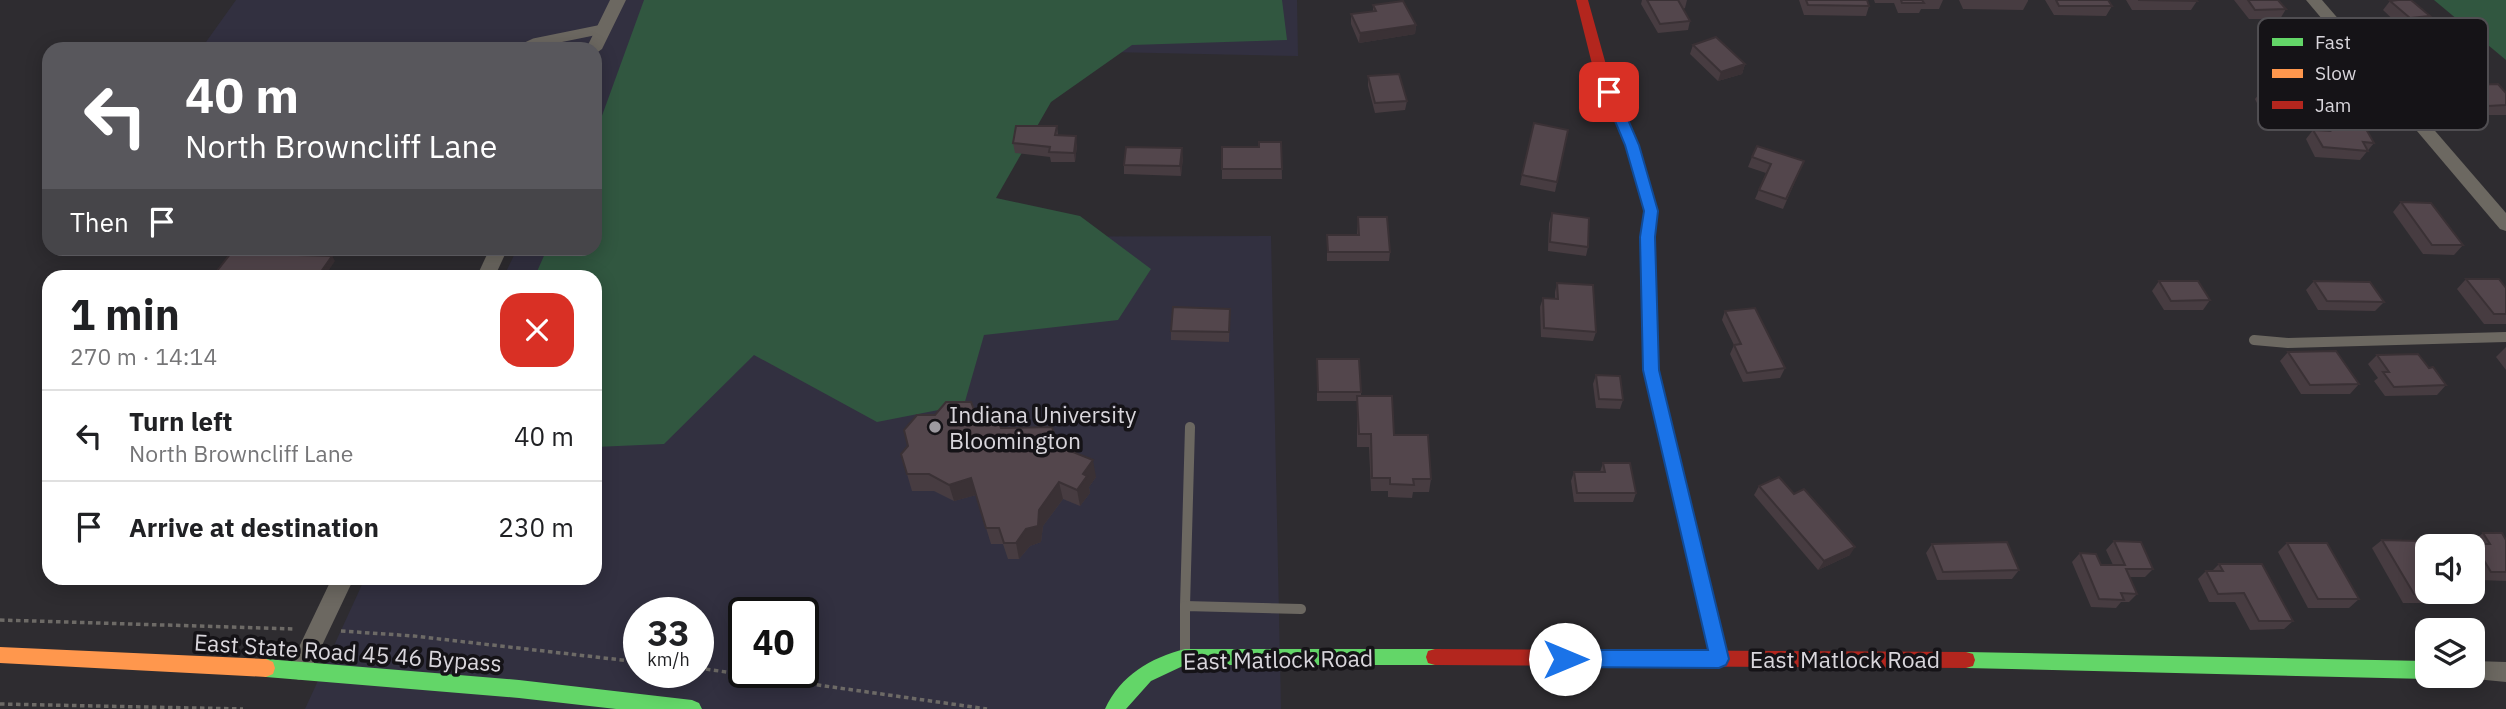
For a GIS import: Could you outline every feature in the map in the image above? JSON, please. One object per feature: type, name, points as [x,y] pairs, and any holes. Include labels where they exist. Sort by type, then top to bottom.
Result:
[{"type":"main road","points":[[1582,0],[1601,72],[1632,145],[1651,211],[1647,237],[1651,370],[1719,659]]},
{"type":"main road","name":"East State Road 45 46 Bypass","points":[[0,655],[299,670],[456,682],[692,709]]},
{"type":"main road","name":"East Matlock Road","points":[[1115,709],[1126,690],[1140,676],[1157,665],[1185,657],[2101,662],[2415,670]]},
{"type":"street","points":[[597,42],[618,0]]},
{"type":"street","points":[[2314,0],[2329,18]]},
{"type":"street","points":[[2425,130],[2506,225]]},
{"type":"street","points":[[299,670],[340,585]]},
{"type":"street","points":[[2485,671],[2506,672]]},
{"type":"lane","points":[[539,42],[603,29]]},
{"type":"lane","points":[[2254,340],[2288,343],[2506,337]]},
{"type":"lane","points":[[1185,657],[1190,427]]},
{"type":"lane","points":[[1185,606],[1301,609]]},
{"type":"path","points":[[714,670],[987,709]]},
{"type":"path","points":[[0,704],[243,709]]},
{"type":"shaded area","name":"Indiana University Bloomington","points":[[236,0],[1297,0],[1298,56],[968,49],[934,237],[1271,236],[1281,709],[305,709],[362,585],[602,585],[602,270],[507,270],[514,256],[602,256],[602,42],[206,42]]},
{"type":"green space","points":[[644,0],[1282,0],[1287,40],[1132,45],[1051,102],[996,198],[1080,216],[1151,269],[1118,320],[984,335],[964,405],[877,422],[754,355],[664,444],[602,447],[602,270],[538,270],[544,256],[602,256],[602,116]]},
{"type":"green space","points":[[2434,0],[2506,0],[2506,60],[2488,45],[2488,18],[2456,18]]},
{"type":"building","points":[[1647,0],[1678,0],[1690,21],[1660,24]]},
{"type":"building","points":[[1806,0],[1867,0],[1869,6],[1808,5]]},
{"type":"building","points":[[1901,0],[1922,0],[1924,3],[1902,3]]},
{"type":"building","points":[[2056,0],[2108,0],[2112,6],[2059,6]]},
{"type":"building","points":[[2248,0],[2278,0],[2286,9],[2255,10]]},
{"type":"building","points":[[2411,0],[2430,16],[2410,18],[2390,1]]},
{"type":"building","points":[[1403,1],[1416,25],[1360,33],[1351,14],[1376,11],[1373,5]]},
{"type":"building","points":[[1716,37],[1745,64],[1721,72],[1693,45]]},
{"type":"building","points":[[1399,74],[1407,101],[1375,103],[1368,76]]},
{"type":"building","points":[[2488,84],[2498,84],[2506,93],[2506,105],[2488,106]]},
{"type":"building","points":[[1534,123],[1568,130],[1557,182],[1522,175]]},
{"type":"building","points":[[1016,126],[1057,126],[1055,135],[1076,136],[1074,153],[1049,152],[1050,147],[1013,143]]},
{"type":"building","points":[[2313,130],[2367,130],[2374,143],[2363,142],[2368,151],[2323,147]]},
{"type":"building","points":[[1259,142],[1281,142],[1282,169],[1222,169],[1222,147],[1259,147]]},
{"type":"building","points":[[1757,146],[1804,161],[1786,199],[1759,190],[1771,164],[1752,157]]},
{"type":"building","points":[[1126,147],[1182,148],[1180,166],[1124,165]]},
{"type":"building","points":[[2401,202],[2431,203],[2463,245],[2432,245]]},
{"type":"building","points":[[1552,213],[1589,218],[1588,247],[1550,242]]},
{"type":"building","points":[[1358,217],[1387,217],[1390,252],[1328,252],[1327,235],[1359,235]]},
{"type":"building","points":[[229,256],[332,256],[322,270],[218,270]]},
{"type":"building","points":[[2466,279],[2499,279],[2506,288],[2506,314],[2494,314]]},
{"type":"building","points":[[2159,281],[2198,281],[2210,300],[2171,301]]},
{"type":"building","points":[[2314,281],[2370,282],[2384,302],[2327,301]]},
{"type":"building","points":[[1557,283],[1593,285],[1596,332],[1544,328],[1543,298],[1558,299]]},
{"type":"building","points":[[1173,307],[1230,309],[1229,332],[1171,331]]},
{"type":"building","points":[[1755,308],[1785,368],[1747,373],[1734,345],[1741,344],[1725,311]]},
{"type":"building","points":[[2336,351],[2359,384],[2310,385],[2288,352]]},
{"type":"building","points":[[2418,354],[2429,368],[2433,367],[2446,385],[2394,387],[2383,372],[2389,372],[2377,355]]},
{"type":"building","points":[[1317,359],[1359,359],[1361,392],[1318,392]]},
{"type":"building","points":[[1596,375],[1620,376],[1623,400],[1599,399]]},
{"type":"building","points":[[1357,396],[1392,396],[1394,435],[1428,435],[1431,479],[1413,479],[1414,485],[1390,484],[1390,478],[1372,478],[1371,434],[1359,434]]},
{"type":"building","points":[[946,402],[971,402],[976,415],[997,415],[1001,428],[1052,427],[1058,446],[1093,460],[1083,474],[1087,476],[1077,490],[1059,482],[1039,510],[1038,526],[1026,529],[1016,543],[1004,543],[999,528],[986,528],[971,478],[949,485],[929,474],[907,474],[901,454],[908,446],[904,430],[917,415],[935,415]]},
{"type":"building","points":[[1603,463],[1630,463],[1636,493],[1577,493],[1574,472],[1605,472]]},
{"type":"building","points":[[1779,477],[1794,494],[1804,489],[1855,547],[1824,561],[1759,486]]},
{"type":"building","points":[[2502,533],[2506,540],[2506,572],[2491,572],[2485,562],[2485,544],[2490,544],[2484,534]]},
{"type":"building","points":[[2382,540],[2415,541],[2414,594]]},
{"type":"building","points":[[2114,541],[2141,542],[2153,569],[2126,569],[2137,594],[2121,593],[2124,600],[2099,599],[2080,553],[2096,554],[2101,565],[2125,565]]},
{"type":"building","points":[[2007,542],[2019,570],[1943,572],[1932,544]]},
{"type":"building","points":[[2287,543],[2327,543],[2359,599],[2318,599]]},
{"type":"building","points":[[2219,564],[2262,564],[2293,621],[2259,621],[2244,593],[2218,594],[2206,571],[2223,571]]},
{"type":"traffic: fast","points":[[1698,568],[1719,659]]},
{"type":"traffic: fast","points":[[1115,709],[1128,690],[1144,675],[1163,664],[1185,657],[1435,657]]},
{"type":"traffic: fast","points":[[1966,660],[2415,670]]},
{"type":"traffic: fast","points":[[266,668],[519,689],[692,709]]},
{"type":"traffic: slow","points":[[0,655],[266,668]]},
{"type":"traffic: jam","points":[[1582,0],[1601,72],[1632,145],[1651,211],[1647,237],[1651,370],[1698,568]]},
{"type":"traffic: jam","points":[[1435,657],[1966,660]]},
{"type":"place","name":"Indiana University Bloomington","points":[[935,427]]},
{"type":"route","points":[[1565,659],[1719,659],[1651,370],[1647,237],[1651,211],[1632,145],[1609,92]]}]
